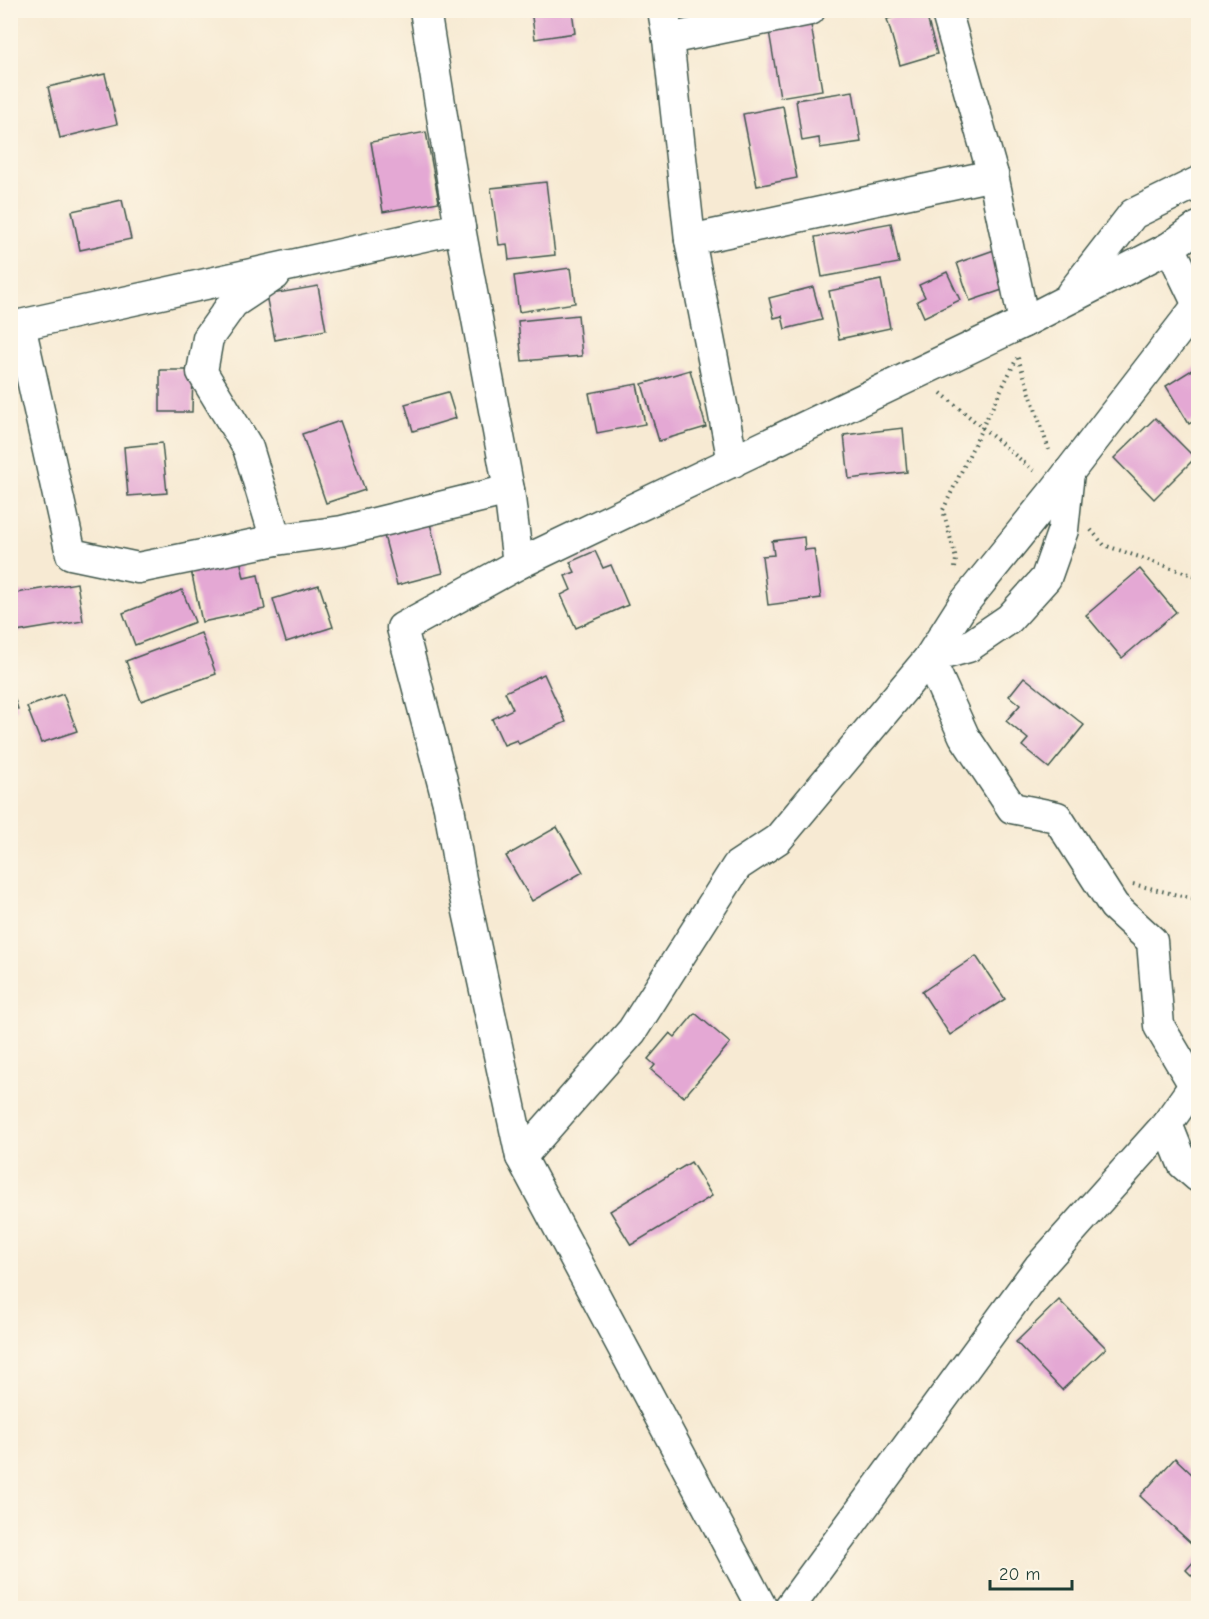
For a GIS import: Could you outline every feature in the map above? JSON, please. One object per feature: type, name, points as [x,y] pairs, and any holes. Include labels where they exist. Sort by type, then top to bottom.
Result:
[{"type":"street","points":[[424,10],[460,228],[509,490],[518,564]]},
{"type":"street","points":[[733,462],[690,240],[666,25],[810,10]]},
{"type":"street","points":[[946,10],[993,175],[1024,322]]},
{"type":"street","points":[[690,240],[993,175]]},
{"type":"street","points":[[1066,300],[1133,214],[1198,182]]},
{"type":"street","points":[[762,1608],[521,1157],[461,879],[448,807],[402,628],[518,564],[1024,322],[1170,247],[1198,227]]},
{"type":"street","points":[[460,228],[20,325],[71,554],[138,568],[276,540],[342,531],[509,490]]},
{"type":"street","points":[[521,1157],[633,1031],[737,866],[778,839],[929,658],[964,603],[1198,305],[1170,247]]},
{"type":"street","points":[[276,540],[248,448],[202,372],[208,338],[233,303],[289,266]]},
{"type":"street","points":[[929,658],[968,647],[1009,619],[1046,578],[1063,530],[1069,472]]},
{"type":"street","points":[[789,1608],[1039,1267],[1167,1124],[1196,1083],[1159,1026],[1152,941],[1114,906],[1057,817],[1012,808],[964,736],[929,658]]},
{"type":"street","points":[[1167,1124],[1184,1164],[1198,1178]]},
{"type":"path","points":[[955,571],[956,559],[943,510],[1018,357],[1051,456],[1069,472]]},
{"type":"path","points":[[1090,868],[1134,884],[1198,900]]},
{"type":"building","points":[[531,10],[572,10],[575,33],[535,39]]},
{"type":"building","points":[[925,10],[937,54],[900,65],[887,19]]},
{"type":"building","points":[[809,13],[822,90],[780,97],[767,19]]},
{"type":"building","points":[[105,74],[117,124],[60,138],[48,87]]},
{"type":"building","points":[[853,91],[861,142],[820,148],[819,138],[802,141],[796,100]]},
{"type":"building","points":[[783,106],[797,178],[757,186],[743,114]]},
{"type":"building","points":[[426,132],[439,202],[383,212],[371,142]]},
{"type":"building","points":[[546,182],[555,255],[509,260],[507,244],[499,245],[491,188]]},
{"type":"building","points":[[122,200],[131,239],[80,250],[72,211]]},
{"type":"building","points":[[891,223],[899,263],[822,277],[815,237]]},
{"type":"building","points":[[997,249],[1011,287],[970,301],[957,263]]},
{"type":"building","points":[[570,268],[575,303],[519,312],[514,276]]},
{"type":"building","points":[[947,272],[960,300],[924,317],[917,301],[925,297],[919,285]]},
{"type":"building","points":[[881,280],[890,328],[839,339],[829,291]]},
{"type":"building","points":[[318,286],[326,330],[275,340],[266,295]]},
{"type":"building","points":[[813,287],[822,320],[785,329],[782,316],[774,318],[769,298]]},
{"type":"building","points":[[578,315],[582,356],[522,361],[518,321]]},
{"type":"building","points":[[1198,366],[1198,418],[1189,424],[1166,386]]},
{"type":"building","points":[[160,370],[193,370],[192,412],[160,412]]},
{"type":"building","points":[[690,370],[706,427],[659,441],[642,384]]},
{"type":"building","points":[[637,384],[645,424],[597,433],[589,393]]},
{"type":"building","points":[[448,392],[456,418],[413,431],[405,404]]},
{"type":"building","points":[[1155,418],[1195,458],[1154,499],[1114,458]]},
{"type":"building","points":[[340,421],[365,490],[326,503],[302,434]]},
{"type":"building","points":[[903,428],[907,472],[849,479],[844,435]]},
{"type":"building","points":[[162,443],[167,493],[128,496],[124,447]]},
{"type":"building","points":[[427,512],[443,573],[397,585],[381,524]]},
{"type":"building","points":[[804,537],[805,550],[814,549],[821,598],[768,605],[762,556],[774,555],[772,541]]},
{"type":"building","points":[[238,550],[244,578],[258,575],[265,609],[202,622],[189,561]]},
{"type":"building","points":[[595,551],[603,568],[611,565],[628,605],[576,628],[561,595],[571,590],[565,576],[575,572],[570,562]]},
{"type":"building","points":[[1140,569],[1176,612],[1122,658],[1086,615]]},
{"type":"building","points":[[77,583],[83,621],[10,633],[10,594]]},
{"type":"building","points":[[319,585],[333,627],[286,642],[273,599]]},
{"type":"building","points":[[182,590],[195,622],[135,645],[123,613]]},
{"type":"building","points":[[201,633],[216,674],[141,701],[126,661]]},
{"type":"building","points":[[544,674],[566,722],[519,744],[517,740],[504,745],[492,719],[513,709],[505,692]]},
{"type":"building","points":[[1024,677],[1084,725],[1049,768],[1022,746],[1028,739],[1006,721],[1020,705],[1009,696]]},
{"type":"building","points":[[10,685],[18,709],[10,711]]},
{"type":"building","points":[[63,694],[77,731],[41,743],[27,707]]},
{"type":"building","points":[[557,827],[583,872],[532,901],[506,856]]},
{"type":"building","points":[[976,956],[1005,999],[950,1035],[922,992]]},
{"type":"building","points":[[695,1013],[730,1043],[684,1097],[651,1070],[655,1065],[648,1059],[670,1033],[675,1037]]},
{"type":"building","points":[[691,1162],[712,1196],[631,1245],[610,1211]]},
{"type":"building","points":[[1059,1300],[1106,1348],[1062,1390],[1016,1342]]},
{"type":"building","points":[[1175,1458],[1198,1480],[1198,1540],[1193,1545],[1140,1496]]},
{"type":"building","points":[[1198,1557],[1198,1582],[1186,1570]]}]
